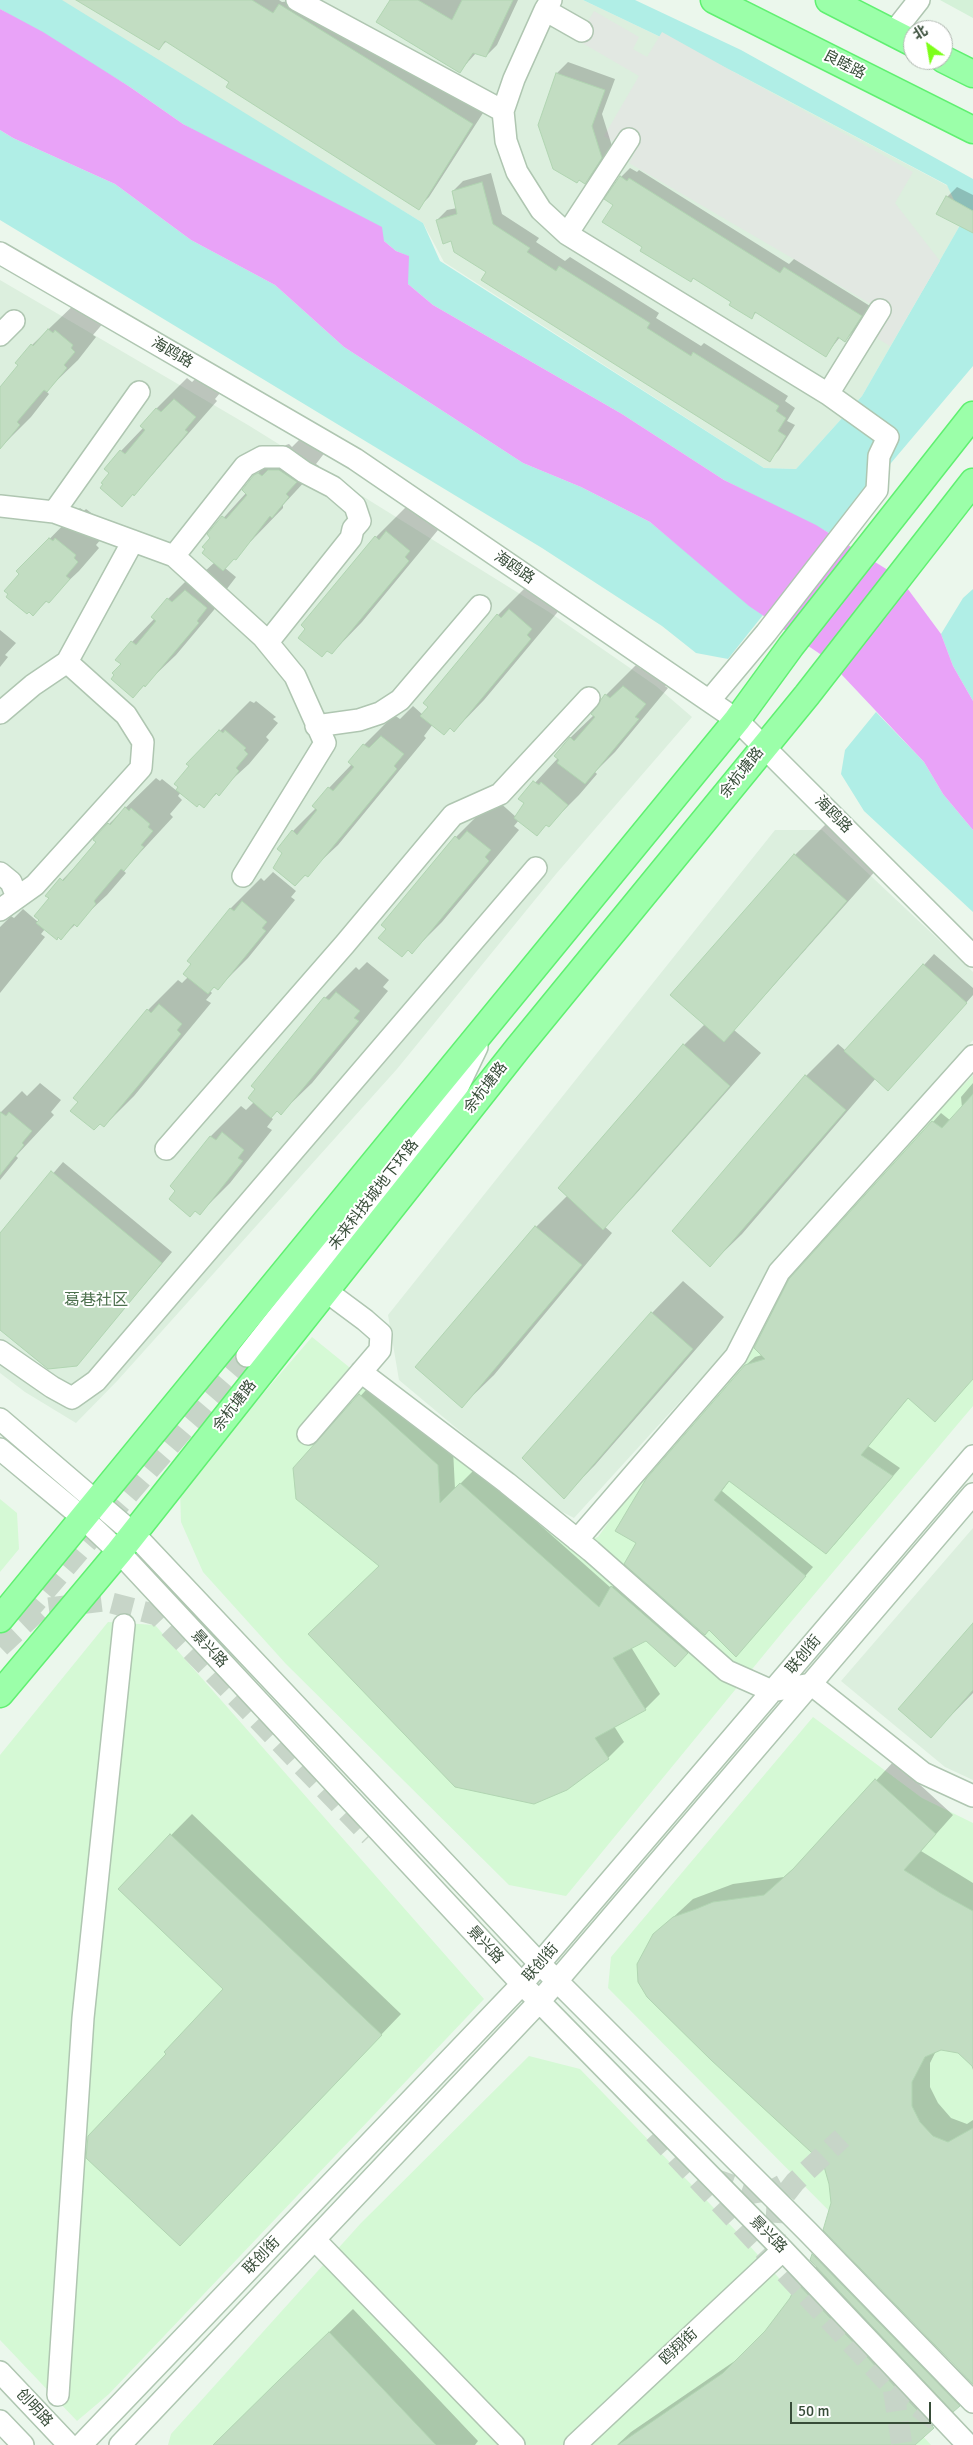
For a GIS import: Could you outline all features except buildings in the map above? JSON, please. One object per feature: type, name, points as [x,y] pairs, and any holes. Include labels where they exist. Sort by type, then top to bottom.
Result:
[{"type":"main road","name":"良睦路","points":[[714,0],[973,130]]},
{"type":"main road","points":[[829,0],[903,38]]},
{"type":"main road","points":[[953,64],[973,74]]},
{"type":"main road","points":[[0,1619],[737,720],[792,646],[973,415]]},
{"type":"main road","name":"余杭塘路","points":[[0,1694],[126,1543],[518,1048],[807,695],[903,572],[969,494]]},
{"type":"street","points":[[297,0],[503,111]]},
{"type":"street","points":[[911,20],[919,0]]},
{"type":"street","points":[[582,31],[548,5],[514,79],[503,111],[506,141],[518,172],[541,210],[567,234],[828,394],[888,437],[879,456],[877,490],[766,633],[709,701]]},
{"type":"street","points":[[567,234],[629,139]]},
{"type":"street","name":"海鸥路","points":[[0,253],[355,459],[737,720],[973,956]]},
{"type":"street","points":[[828,394],[880,310]]},
{"type":"street","points":[[54,512],[139,392]]},
{"type":"street","points":[[174,556],[245,466],[262,457],[283,457],[304,472],[333,487],[355,506],[360,521],[353,529],[351,538],[268,642]]},
{"type":"street","points":[[0,508],[54,512],[174,556],[268,642],[294,676],[325,743],[244,876]]},
{"type":"street","points":[[0,714],[33,685],[67,662],[133,540]]},
{"type":"street","points":[[316,726],[359,720],[380,713],[400,700],[480,606]]},
{"type":"street","points":[[0,910],[35,885],[126,787],[141,768],[143,742],[126,715],[67,662]]},
{"type":"street","points":[[166,1148],[345,944],[453,815],[500,794],[589,698]]},
{"type":"street","points":[[0,1351],[52,1387],[72,1398],[96,1381],[536,868]]},
{"type":"street","points":[[0,873],[11,882],[17,898]]},
{"type":"street","name":"未来科技城地下环路","points":[[488,1025],[456,1091],[250,1358],[466,1092],[518,1048]]},
{"type":"street","points":[[577,1540],[736,1356],[779,1272],[973,1056]]},
{"type":"street","points":[[308,1434],[380,1350],[381,1334],[326,1291]]},
{"type":"street","points":[[361,1372],[507,1482],[577,1540],[727,1671],[772,1691],[811,1684],[923,1773],[973,1796]]},
{"type":"street","name":"景兴路","points":[[0,1419],[90,1510],[126,1543],[973,2402]]},
{"type":"street","name":"景兴路","points":[[0,1449],[90,1510]]},
{"type":"street","name":"联创街","points":[[81,2445],[522,1984],[973,1456]]},
{"type":"street","name":"联创街","points":[[120,2445],[558,1980],[973,1494]]},
{"type":"street","name":"景兴路","points":[[126,1543],[538,2002],[783,2250],[968,2445]]},
{"type":"street","points":[[58,2396],[83,2018],[124,1625]]},
{"type":"street","points":[[315,2240],[514,2445]]},
{"type":"street","name":"鸥翔街","points":[[574,2445],[783,2250]]},
{"type":"street","name":"创明路","points":[[0,2372],[68,2445]]},
{"type":"street","points":[[0,2421],[23,2445]]},
{"type":"shaded area","points":[[0,0],[62,0],[423,223],[440,261],[764,468],[796,469],[862,396],[963,220],[947,185],[736,73],[583,0],[635,0],[741,50],[973,179],[973,366],[831,534],[724,480],[622,414],[433,305],[408,284],[408,256],[396,251],[384,241],[183,124],[130,87],[0,9]]},
{"type":"shaded area","points":[[55,0],[583,0],[736,73],[948,186],[963,220],[862,396],[796,469],[764,468],[444,262],[423,223]]},
{"type":"shaded area","points":[[940,0],[973,0],[973,18]]},
{"type":"shaded area","points":[[0,9],[43,32],[130,87],[183,124],[382,227],[384,241],[396,251],[409,256],[408,284],[433,305],[622,414],[724,480],[816,525],[899,577],[941,634],[953,666],[973,701],[973,830],[943,794],[924,762],[826,658],[749,606],[650,522],[581,487],[523,463],[344,347],[275,285],[191,240],[115,184],[13,138],[0,130]]},
{"type":"shaded area","points":[[594,11],[639,37],[633,49],[647,57],[662,32],[913,172],[895,203],[940,261],[890,346],[875,337],[888,314],[629,163],[634,154],[604,136],[639,76],[577,40]]},
{"type":"shaded area","points":[[0,130],[13,138],[115,184],[191,240],[275,285],[344,347],[523,463],[581,487],[650,522],[763,615],[728,659],[696,653],[662,626],[542,548],[0,220]]},
{"type":"shaded area","points":[[0,280],[248,425],[549,612],[656,686],[692,717],[556,874],[397,1069],[118,1380],[76,1423],[25,1392],[0,1373]]},
{"type":"shaded area","points":[[973,589],[973,701],[953,666],[941,634],[963,598]]},
{"type":"shaded area","points":[[876,712],[924,762],[943,794],[973,830],[973,912],[864,811],[841,774],[845,750]]},
{"type":"shaded area","points":[[775,830],[822,830],[973,972],[973,1040],[769,1266],[728,1349],[574,1518],[547,1504],[399,1380],[388,1315]]},
{"type":"shaded area","points":[[973,1075],[973,1406],[785,1629],[566,1896],[509,1885],[286,1664],[203,1572],[181,1522],[180,1490],[312,1337],[571,1547],[598,1537],[787,1273],[834,1220]]},
{"type":"shaded area","points":[[0,1499],[17,1513],[19,1549],[0,1572]]},
{"type":"shaded area","points":[[973,1528],[973,1780],[945,1767],[841,1681]]},
{"type":"shaded area","points":[[108,1622],[155,1625],[484,1999],[109,2394],[77,2421],[0,2340],[0,1755]]},
{"type":"shaded area","points":[[813,1717],[922,1798],[973,1823],[973,2356],[608,1988],[611,1957]]},
{"type":"shaded area","points":[[529,2056],[580,2069],[737,2232],[931,2445],[168,2445],[171,2434],[361,2223]]},
{"type":"tunnel","points":[[24,1616],[247,1356]]},
{"type":"tunnel","points":[[0,1647],[40,1609],[104,1601],[157,1615],[370,1836]]},
{"type":"tunnel","points":[[654,2133],[893,2388],[902,2445]]},
{"type":"tunnel","points":[[780,2254],[775,2238],[777,2205],[795,2182],[842,2138]]},
{"type":"tunnel","points":[[712,2178],[753,2193],[773,2190],[782,2185]]},
{"type":"tunnel","points":[[893,2388],[939,2423]]},
{"type":"district","name":"葛巷社区","points":[[96,1301]]}]
